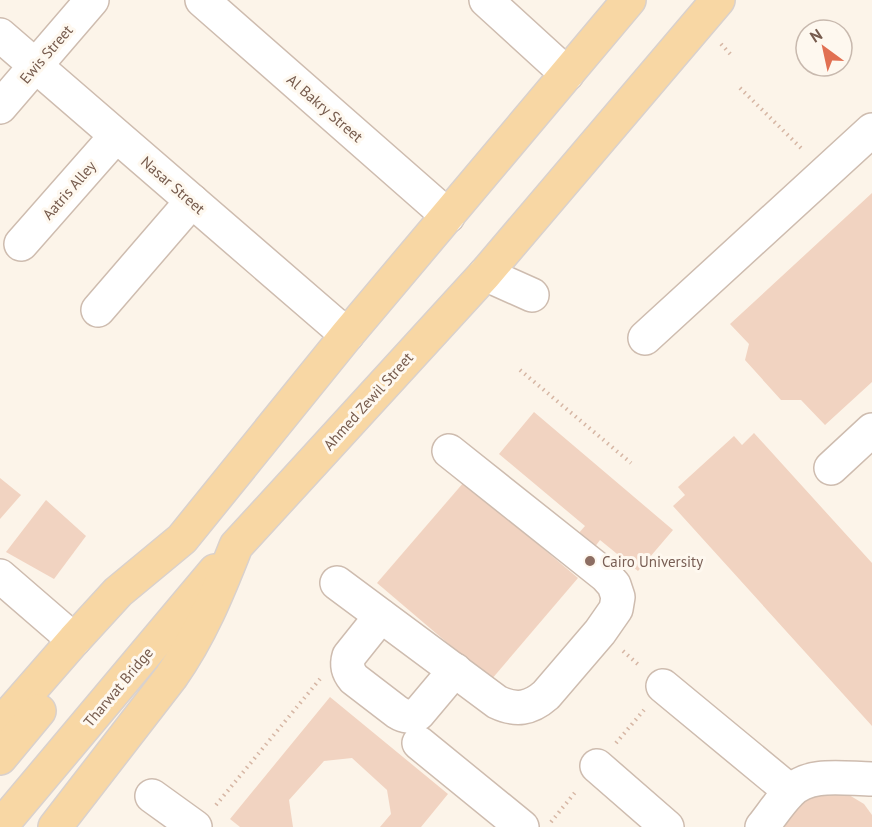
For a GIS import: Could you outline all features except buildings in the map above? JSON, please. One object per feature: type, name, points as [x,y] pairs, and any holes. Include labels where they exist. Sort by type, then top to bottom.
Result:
[{"type":"main road","points":[[0,758],[182,539],[347,335],[629,0]]},
{"type":"main road","name":"Ahmed Zewil Street","points":[[56,827],[188,653],[216,596],[236,546],[485,274],[718,0]]},
{"type":"main road","points":[[0,725],[118,592],[182,539]]},
{"type":"main road","name":"Tharwat Bridge","points":[[0,827],[236,546]]},
{"type":"street","name":"Ewis Street","points":[[0,107],[92,0]]},
{"type":"street","name":"Al Bakry Street","points":[[202,0],[448,216]]},
{"type":"street","points":[[486,0],[567,74]]},
{"type":"street","name":"Nasar Street","points":[[0,35],[347,335]]},
{"type":"street","points":[[645,338],[872,130]]},
{"type":"street","name":"Aatris Alley","points":[[21,244],[116,136]]},
{"type":"street","points":[[98,310],[192,201]]},
{"type":"street","points":[[485,274],[532,295]]},
{"type":"street","points":[[831,468],[872,430]]},
{"type":"street","points":[[337,583],[497,702],[516,708],[527,707],[546,695],[600,632],[616,609],[618,597],[614,585],[606,576],[449,451]]},
{"type":"street","points":[[0,576],[74,640]]},
{"type":"street","points":[[381,616],[349,656],[347,668],[354,679],[404,716],[411,717],[418,714],[455,670]]},
{"type":"street","points":[[663,686],[790,791]]},
{"type":"street","points":[[419,743],[522,827]]},
{"type":"street","points":[[597,766],[667,827]]},
{"type":"street","points":[[762,827],[790,791],[801,784],[823,778],[872,779]]},
{"type":"street","points":[[152,796],[204,818]]},
{"type":"path","points":[[740,88],[826,172]]},
{"type":"path","points":[[520,370],[631,463]]},
{"type":"path","points":[[547,827],[663,686],[600,632]]},
{"type":"path","points":[[204,818],[322,675],[347,662]]},
{"type":"place","name":"Cairo University","points":[[590,561]]}]
